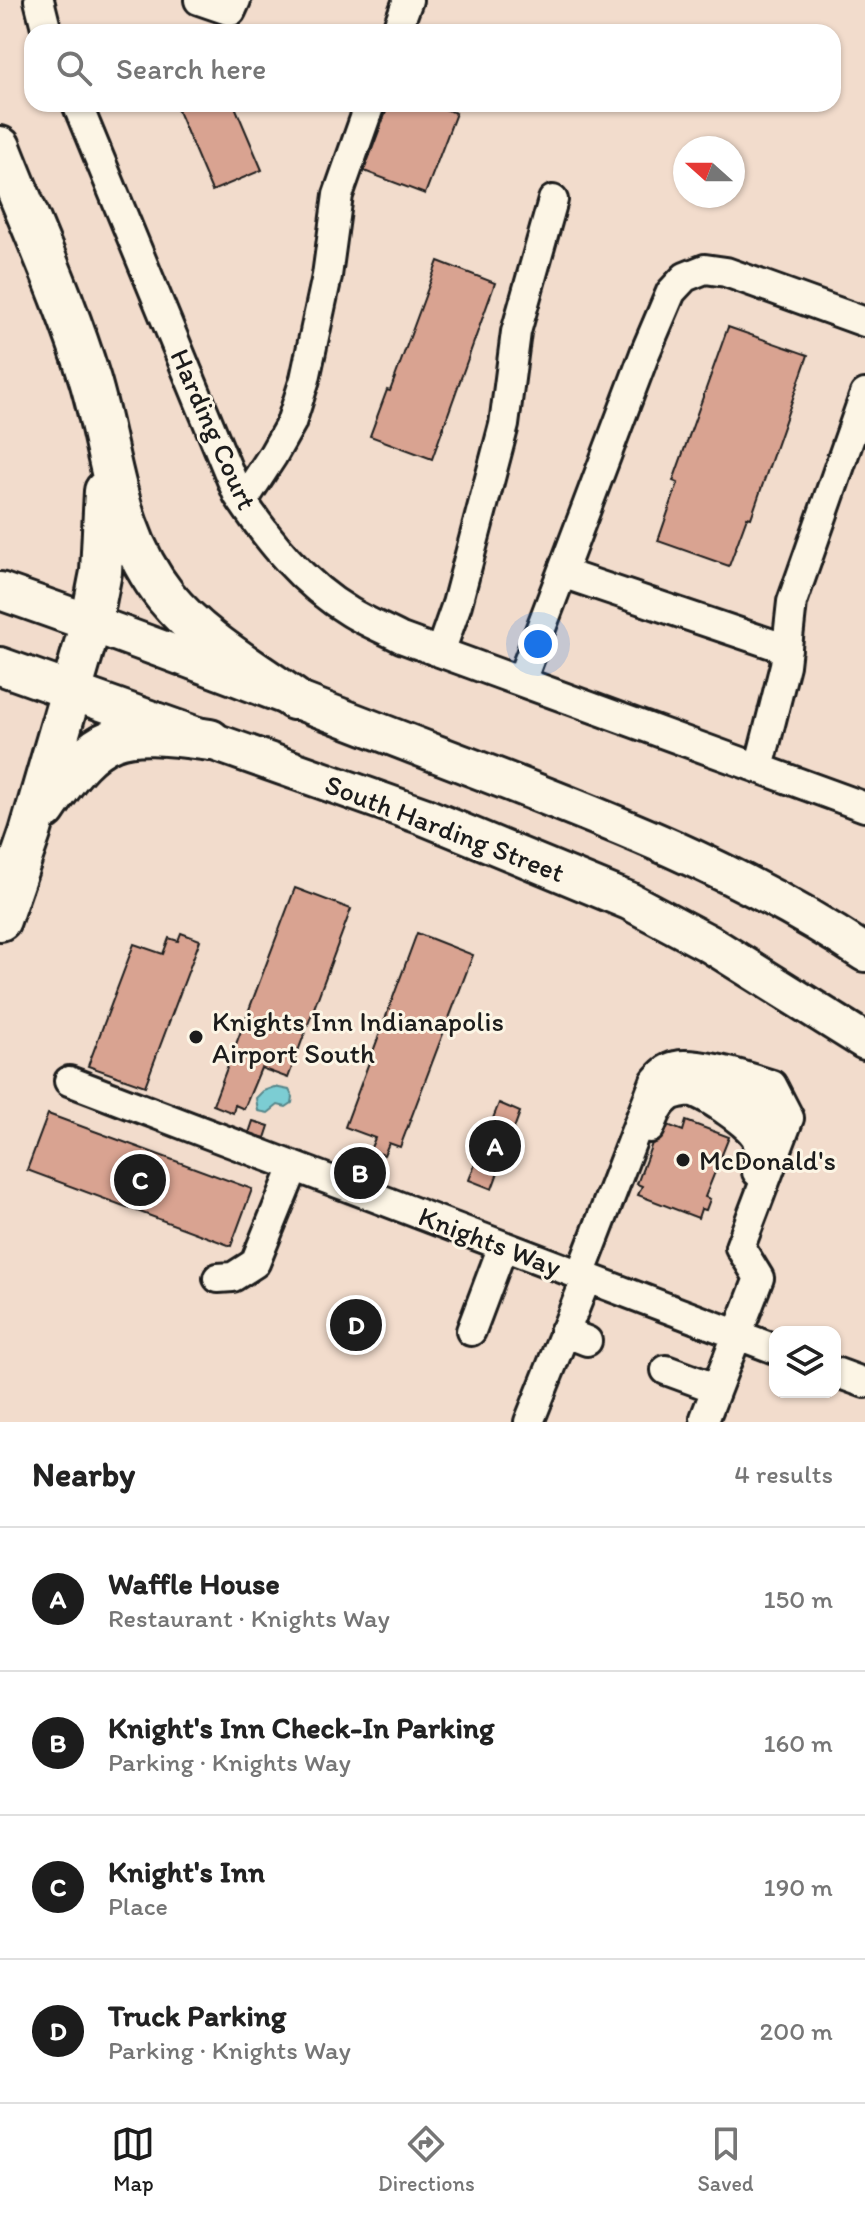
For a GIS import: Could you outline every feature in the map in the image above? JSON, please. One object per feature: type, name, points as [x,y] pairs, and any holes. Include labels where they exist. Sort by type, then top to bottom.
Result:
[{"type":"highway","points":[[0,147],[90,380],[124,523],[142,562],[167,598],[207,637],[294,699]]},
{"type":"highway","points":[[0,920],[30,833],[91,623],[101,572],[106,447]]},
{"type":"highway","points":[[30,833],[66,779],[105,741],[152,732],[210,740]]},
{"type":"main road","points":[[0,591],[294,699],[650,837],[732,876],[865,953]]},
{"type":"main road","name":"South Harding Street","points":[[0,666],[423,816],[629,901],[710,944],[865,1041]]},
{"type":"street","points":[[39,0],[45,24]]},
{"type":"street","points":[[199,0],[231,11],[236,0]]},
{"type":"street","points":[[399,24],[408,0]]},
{"type":"street","name":"Harding Court","points":[[80,112],[243,501],[260,529],[307,580],[350,612],[401,638],[865,807]]},
{"type":"street","points":[[243,501],[291,423],[305,379],[333,239],[338,195],[367,112]]},
{"type":"street","points":[[440,652],[457,604],[504,425],[516,332],[553,200]]},
{"type":"street","points":[[521,681],[650,341],[671,292],[685,277],[705,269],[726,272],[865,322]]},
{"type":"street","points":[[759,768],[776,705],[792,602],[865,394]]},
{"type":"street","points":[[562,573],[787,649]]},
{"type":"street","points":[[529,1422],[576,1337],[583,1276],[597,1231],[655,1081],[664,1070],[678,1065],[741,1074],[772,1085],[789,1118],[740,1247]]},
{"type":"street","name":"Knights Way","points":[[69,1081],[769,1347]]},
{"type":"street","points":[[597,1231],[625,1196],[660,1105],[677,1092],[732,1092],[750,1098],[757,1109],[761,1132],[758,1166],[740,1247],[759,1278],[705,1418]]},
{"type":"street","points":[[218,1278],[233,1277],[255,1263],[294,1167]]},
{"type":"street","points":[[471,1331],[503,1246]]},
{"type":"street","points":[[666,1370],[715,1388]]},
{"type":"street","points":[[841,1374],[865,1383]]},
{"type":"water","points":[[274,1087],[289,1090],[292,1103],[286,1107],[278,1105],[268,1113],[258,1111],[256,1098]]},
{"type":"building","points":[[178,112],[237,112],[262,170],[212,191]]},
{"type":"building","points":[[386,112],[456,113],[425,194],[364,171]]},
{"type":"building","points":[[438,261],[495,283],[432,459],[370,436]]},
{"type":"building","points":[[728,327],[808,355],[751,518],[747,517],[729,566],[658,541],[678,483],[673,481]]},
{"type":"building","points":[[295,888],[351,909],[288,1078],[261,1068],[244,1109],[235,1105],[233,1113],[213,1105]]},
{"type":"building","points":[[181,933],[200,940],[145,1086],[88,1066],[134,944],[163,954],[169,938],[178,941]]},
{"type":"building","points":[[417,933],[473,955],[400,1147],[389,1143],[384,1155],[370,1150],[375,1138],[345,1127]]},
{"type":"building","points":[[499,1103],[520,1112],[492,1189],[469,1180]]},
{"type":"building","points":[[48,1114],[252,1189],[231,1246],[27,1170]]},
{"type":"building","points":[[253,1121],[269,1126],[265,1138],[249,1133]]},
{"type":"building","name":"McDonald's","points":[[686,1121],[729,1137],[705,1197],[710,1199],[706,1210],[701,1209],[698,1218],[638,1195],[642,1186],[637,1184],[660,1122],[683,1131]]},
{"type":"place","name":"Knights Inn Indianapolis Airport South","points":[[196,1037]]},
{"type":"place","name":"Waffle House","points":[[495,1146]]},
{"type":"place","name":"McDonald's","points":[[683,1160]]},
{"type":"place","name":"Knight's Inn Check-In Parking","points":[[360,1173]]},
{"type":"place","name":"Knight's Inn","points":[[140,1180]]},
{"type":"place","name":"Truck Parking","points":[[356,1325]]}]
